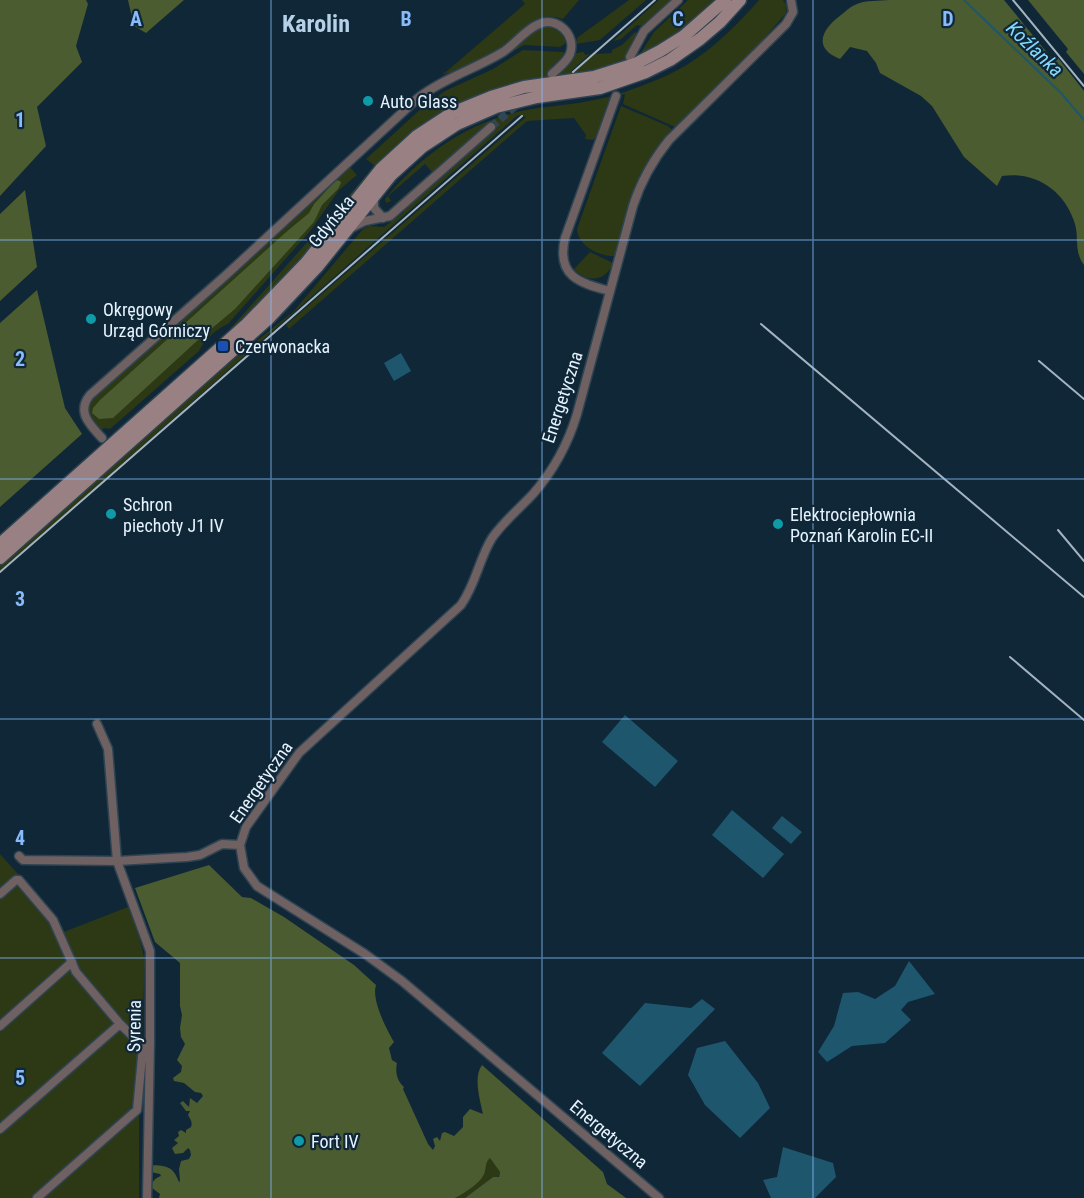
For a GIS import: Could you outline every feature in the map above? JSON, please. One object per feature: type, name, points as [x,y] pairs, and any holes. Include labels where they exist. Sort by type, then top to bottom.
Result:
[{"type":"main road","name":"Gdyńska","points":[[0,558],[258,328],[317,267],[375,195],[411,156],[433,138],[483,112],[510,103],[587,91],[639,75],[670,60],[692,45],[714,28],[736,1]]},
{"type":"main road","name":"Gdyńska","points":[[0,544],[247,324],[333,230],[381,169],[417,136],[452,113],[491,96],[524,87],[594,77],[635,64],[666,48],[736,1]]},
{"type":"street","points":[[630,57],[644,31],[678,0]]},
{"type":"street","name":"Energetyczna","points":[[659,1198],[393,974],[257,886],[244,868],[240,845],[246,827],[299,753],[461,605],[472,587],[487,549],[498,530],[550,472],[566,446],[572,430],[637,195],[654,160],[677,131],[786,24],[793,12],[791,0]]},
{"type":"street","points":[[102,438],[82,410],[84,402],[90,395],[225,276],[418,98],[442,81],[496,56],[537,24],[544,22],[562,26],[572,44],[568,57],[552,74]]},
{"type":"street","points":[[610,291],[589,286],[575,279],[567,270],[562,254],[565,238],[616,96]]},
{"type":"street","points":[[349,229],[365,221],[383,218],[394,213],[491,127]]},
{"type":"street","points":[[375,195],[373,206],[383,218]]},
{"type":"street","points":[[102,438],[113,436],[134,426]]},
{"type":"street","points":[[92,463],[102,438]]},
{"type":"street","name":"Syrenia","points":[[97,724],[108,749],[117,861],[150,951],[147,1045],[147,1198]]},
{"type":"street","points":[[19,856],[23,860],[117,861],[187,857],[200,855],[222,844],[240,845]]},
{"type":"street","points":[[0,894],[19,880],[52,920],[76,972],[120,1024],[147,1045],[137,1110],[37,1198]]},
{"type":"street","points":[[0,1026],[72,962]]},
{"type":"street","points":[[0,1129],[120,1024]]},
{"type":"green space","points":[[0,0],[86,0],[88,4],[76,46],[82,62],[37,107],[46,146],[0,196]]},
{"type":"green space","points":[[128,0],[184,0],[146,33],[134,26]]},
{"type":"green space","points":[[522,0],[579,0],[563,19],[549,16],[536,20],[487,57],[459,70],[442,74],[525,4]]},
{"type":"green space","points":[[629,0],[646,0],[600,40],[576,44],[577,38]]},
{"type":"green space","points":[[659,0],[671,0],[642,26],[637,25],[621,39],[613,41]]},
{"type":"green space","points":[[688,0],[718,0],[676,36],[642,55],[604,70],[542,80],[406,138],[384,159],[291,271],[246,318],[229,330],[375,166],[366,159],[423,107],[445,91],[493,69],[523,50],[563,52],[565,54],[547,72],[556,75],[571,62],[576,53],[590,54],[571,71],[574,72],[595,54],[612,53],[612,50],[622,45],[635,32],[637,33],[625,58],[640,54],[654,32]]},
{"type":"green space","points":[[759,0],[783,0],[787,6],[786,13],[754,50],[675,127],[623,104],[625,94],[610,98],[593,140],[585,139],[586,135],[574,118],[527,121],[289,329],[286,325],[526,117],[518,115],[0,571],[0,564],[222,368],[293,312],[363,229],[369,226],[384,227],[404,212],[396,203],[432,172],[425,164],[388,196],[391,201],[386,203],[385,199],[398,184],[428,156],[461,134],[498,118],[526,110],[607,97],[642,86],[674,72],[714,46]]},
{"type":"green space","points":[[889,0],[1004,0],[1054,61],[1058,58],[1084,91],[1084,265],[1079,254],[1074,221],[1063,200],[1055,191],[1036,180],[1014,175],[1002,176],[997,186],[964,157],[932,106],[921,96],[880,73],[867,51],[850,47],[840,59],[831,55],[826,49],[823,38],[834,20],[855,5]]},
{"type":"green space","points":[[1028,0],[1084,0],[1084,74],[1066,52],[1068,49]]},
{"type":"green space","points":[[542,27],[558,30],[566,43],[560,47],[524,45],[491,64],[443,87],[420,103],[361,155],[419,102],[443,86],[497,60]]},
{"type":"green space","points":[[621,106],[668,126],[672,130],[650,159],[642,174],[630,204],[615,256],[609,256],[591,249],[581,241],[577,229]]},
{"type":"green space","points":[[349,166],[357,175],[339,190],[311,230],[228,324],[211,335],[199,351],[110,429],[104,428],[101,431],[90,418],[88,410],[90,401]]},
{"type":"green space","points":[[336,180],[341,183],[338,189],[322,205],[314,222],[235,309],[113,418],[99,419],[92,413],[100,400],[309,213],[314,204]]},
{"type":"green space","points":[[25,190],[37,267],[0,301],[0,214]]},
{"type":"green space","points":[[590,252],[613,263],[606,274],[601,277],[584,277],[574,269]]},
{"type":"green space","points":[[37,290],[65,408],[82,434],[0,507],[0,323]]},
{"type":"green space","points":[[0,854],[51,911],[61,933],[128,907],[138,932],[145,961],[139,1115],[139,1198],[0,1198]]},
{"type":"green space","points":[[209,865],[242,897],[251,898],[284,917],[354,965],[376,985],[378,1006],[394,1042],[389,1048],[392,1060],[397,1063],[397,1076],[404,1087],[428,1144],[433,1150],[435,1146],[433,1139],[437,1137],[440,1141],[442,1133],[445,1132],[454,1136],[463,1127],[463,1117],[470,1109],[483,1114],[478,1082],[482,1065],[603,1172],[607,1184],[626,1198],[465,1198],[493,1177],[499,1177],[500,1172],[490,1158],[481,1179],[455,1198],[159,1198],[160,1194],[152,1186],[154,1180],[161,1176],[151,1172],[151,1165],[169,1168],[180,1181],[181,1161],[189,1159],[190,1150],[188,1148],[183,1153],[175,1154],[172,1148],[178,1143],[174,1140],[179,1136],[178,1132],[181,1130],[186,1133],[192,1124],[188,1115],[190,1111],[186,1111],[180,1103],[183,1101],[189,1107],[190,1098],[197,1103],[203,1096],[184,1083],[174,1081],[173,1078],[181,1072],[182,1066],[177,1060],[185,1044],[180,1028],[182,1015],[180,963],[155,942],[135,888]]},
{"type":"green space","points":[[490,1158],[500,1172],[498,1178],[493,1177],[465,1198],[455,1198],[476,1184]]},
{"type":"water","points":[[401,353],[411,371],[394,381],[384,363]]},
{"type":"water","points":[[625,715],[678,761],[655,787],[602,742]]},
{"type":"water","points":[[732,810],[784,854],[763,878],[712,835]]},
{"type":"water","points":[[782,816],[802,832],[791,844],[772,828]]},
{"type":"water","points":[[909,961],[935,994],[908,1002],[901,1010],[911,1020],[885,1043],[852,1046],[827,1062],[818,1052],[834,1026],[843,993],[858,992],[875,999],[895,986]]},
{"type":"water","points":[[702,999],[715,1009],[640,1086],[602,1053],[645,1003],[691,1008]]},
{"type":"water","points":[[725,1041],[758,1083],[770,1108],[740,1138],[705,1105],[688,1075],[697,1048]]},
{"type":"water","points":[[783,1147],[833,1163],[836,1177],[815,1198],[771,1198],[763,1180],[777,1177]]},
{"type":"waterway","name":"Koźlanka","points":[[964,0],[1061,93],[1084,120]]},
{"type":"tunnel","points":[[491,127],[520,102]]},
{"type":"railway","points":[[573,72],[655,0]]},
{"type":"railway","points":[[1013,0],[1084,86]]},
{"type":"railway","points":[[0,572],[522,116]]},
{"type":"railway","points":[[761,324],[1084,597]]},
{"type":"railway","points":[[1039,361],[1084,399]]},
{"type":"railway","points":[[1058,530],[1084,561]]},
{"type":"railway","points":[[1010,657],[1084,720]]},
{"type":"place","name":"Auto Glass","points":[[368,101]]},
{"type":"place","name":"Okręgowy Urząd Górniczy","points":[[91,319]]},
{"type":"place","name":"Czerwonacka","points":[[223,346]]},
{"type":"place","name":"Schron piechoty J1 IV","points":[[111,514]]},
{"type":"place","name":"Elektrociepłownia Poznań Karolin EC-II","points":[[778,524]]},
{"type":"place","name":"Fort IV","points":[[299,1141]]},
{"type":"district","name":"Karolin","points":[[316,24]]}]
